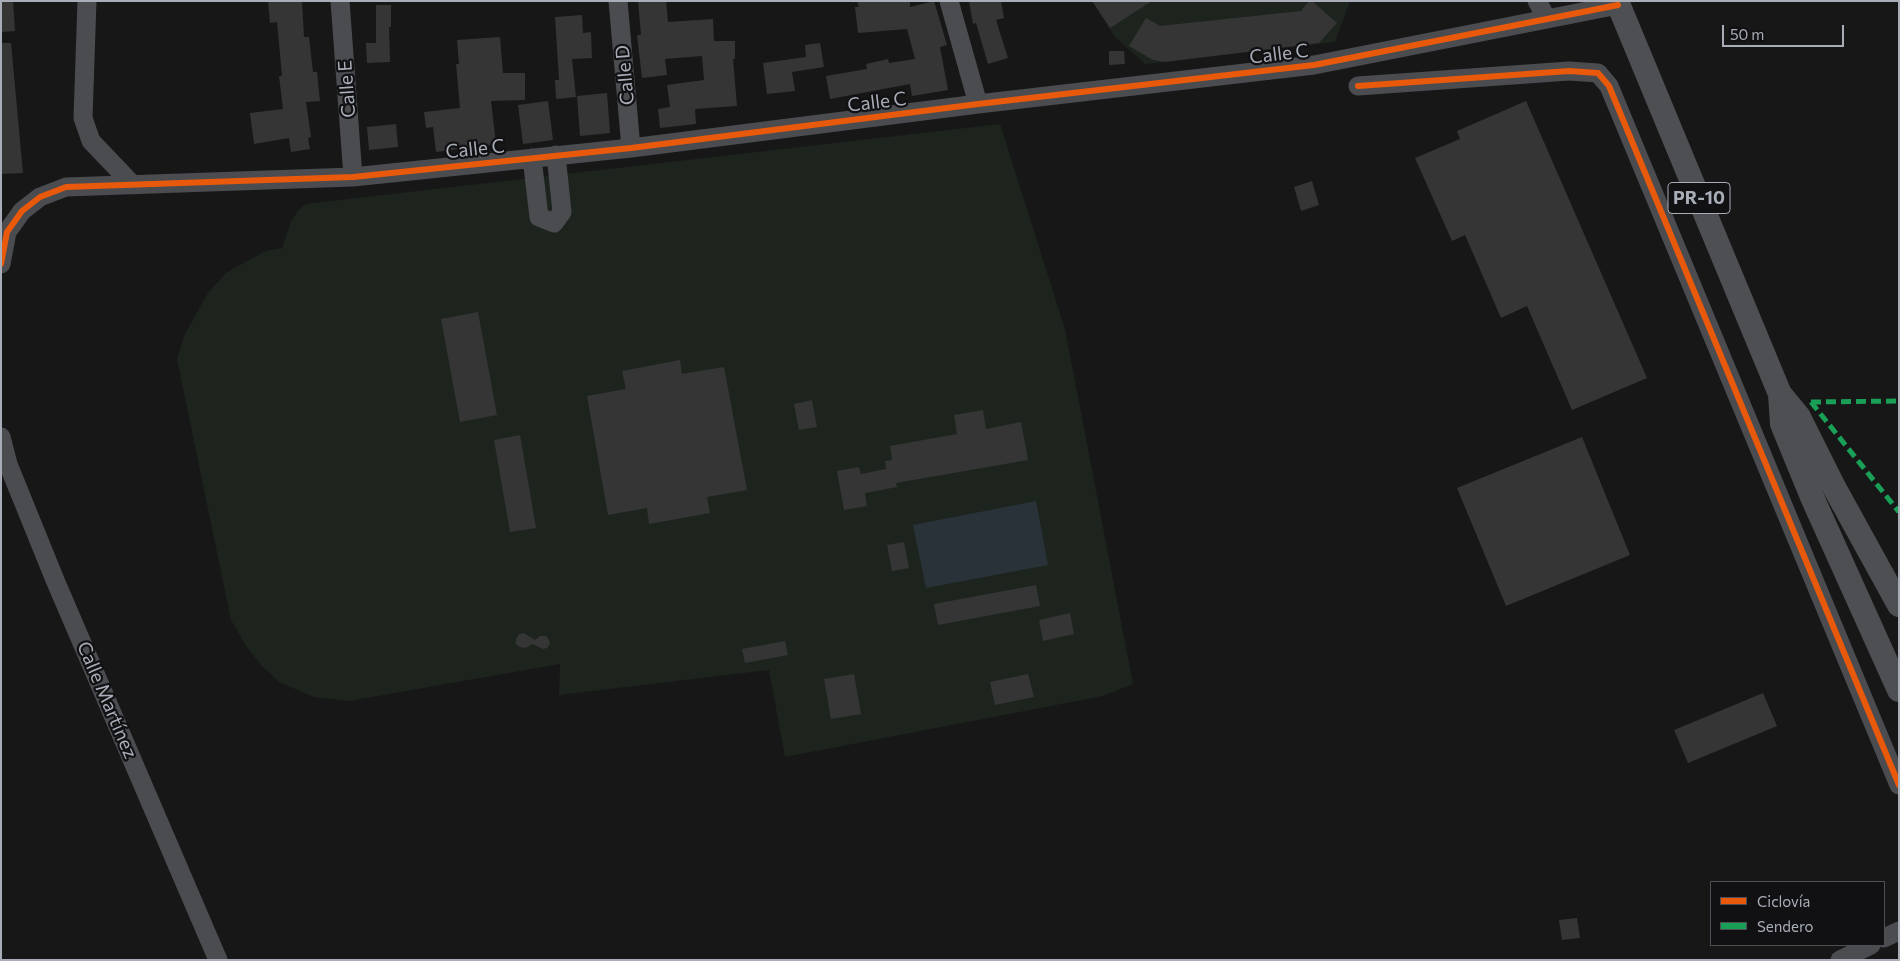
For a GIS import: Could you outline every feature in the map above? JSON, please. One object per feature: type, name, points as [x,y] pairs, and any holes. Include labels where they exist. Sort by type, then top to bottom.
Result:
[{"type":"main road","name":"PR-10","points":[[1618,3],[1780,394],[1799,417],[1834,487],[1899,605]]},
{"type":"main road","name":"PR-10","points":[[1780,394],[1782,424],[1812,497],[1899,690]]},
{"type":"street","points":[[87,1],[83,118],[91,140],[133,185]]},
{"type":"street","name":"Calle E","points":[[340,1],[354,176]]},
{"type":"street","name":"Calle D","points":[[618,1],[631,148]]},
{"type":"street","points":[[949,1],[978,104]]},
{"type":"street","points":[[1537,1],[1547,19]]},
{"type":"street","name":"Calle C","points":[[133,185],[354,176],[631,148],[978,104],[1314,65],[1618,3]]},
{"type":"street","points":[[1358,86],[1569,71],[1598,73],[1609,86],[1899,784]]},
{"type":"street","points":[[532,158],[539,217],[554,223],[562,212],[556,155]]},
{"type":"street","points":[[1,264],[4,232],[22,211],[40,197],[66,187],[133,185]]},
{"type":"street","name":"Calle Martínez","points":[[1,437],[8,464],[55,580],[218,960]]},
{"type":"street","points":[[1885,938],[1899,931]]},
{"type":"street","points":[[1840,960],[1869,946]]},
{"type":"shaded area","points":[[1093,1],[1350,1],[1335,42],[1145,64],[1114,36]]},
{"type":"shaded area","points":[[1000,124],[1065,329],[1133,684],[1103,696],[785,757],[769,670],[559,695],[560,664],[349,701],[314,697],[279,682],[261,665],[246,646],[231,620],[177,359],[185,334],[208,293],[226,273],[266,251],[282,248],[291,222],[305,204]]},
{"type":"shaded area","points":[[1036,501],[1048,565],[926,588],[913,525]]},
{"type":"building","points":[[1,1],[13,1],[15,31],[1,32]]},
{"type":"building","points":[[268,1],[302,1],[304,37],[309,37],[313,72],[317,72],[320,101],[306,102],[311,137],[308,138],[310,149],[291,152],[289,138],[254,144],[250,113],[283,109],[279,76],[282,76],[277,22],[270,23]]},
{"type":"building","points":[[638,1],[666,1],[668,22],[713,19],[714,41],[735,41],[735,59],[733,59],[737,106],[695,109],[696,124],[660,128],[658,109],[670,107],[667,85],[704,80],[702,56],[665,59],[667,75],[642,78],[637,35],[641,35]]},
{"type":"building","points":[[857,1],[910,1],[910,7],[934,1],[947,45],[940,47],[948,90],[912,96],[910,84],[830,99],[826,76],[867,69],[866,64],[888,59],[889,63],[915,59],[907,29],[858,33],[855,7],[859,7]]},
{"type":"building","points":[[969,1],[1001,1],[1004,18],[996,20],[1008,58],[988,64],[976,23],[973,24]]},
{"type":"building","points":[[1092,1],[1152,1],[1110,28]]},
{"type":"building","points":[[1309,1],[1312,1],[1337,23],[1319,43],[1165,62],[1153,60],[1129,46],[1146,18],[1160,26],[1301,11]]},
{"type":"building","points":[[376,5],[391,5],[391,27],[389,27],[390,62],[367,63],[366,43],[376,43]]},
{"type":"building","points":[[582,15],[583,33],[591,32],[592,58],[572,59],[576,97],[556,99],[555,80],[559,80],[555,17]]},
{"type":"building","points":[[500,37],[503,73],[525,73],[525,100],[491,101],[496,144],[436,152],[433,127],[426,128],[424,112],[460,108],[456,64],[459,64],[457,40]]},
{"type":"building","points":[[1,43],[11,43],[23,173],[1,174]]},
{"type":"building","points":[[820,43],[824,67],[792,72],[795,91],[767,94],[763,63],[806,57],[805,45]]},
{"type":"building","points":[[1109,51],[1124,51],[1125,64],[1109,65]]},
{"type":"building","points":[[607,93],[610,133],[580,136],[577,96]]},
{"type":"building","points":[[548,101],[553,140],[523,144],[518,105]]},
{"type":"building","points":[[1526,101],[1647,378],[1572,410],[1527,306],[1501,318],[1465,235],[1452,241],[1415,158],[1460,139],[1457,131]]},
{"type":"building","points":[[396,124],[398,147],[369,150],[367,127]]},
{"type":"building","points":[[1312,181],[1319,205],[1301,211],[1294,187]]},
{"type":"building","points":[[478,312],[497,415],[460,422],[441,319]]},
{"type":"building","points":[[680,360],[682,374],[724,367],[747,490],[707,497],[710,513],[649,524],[647,508],[608,515],[587,396],[626,389],[622,371]]},
{"type":"building","points":[[812,400],[817,427],[799,430],[794,404]]},
{"type":"building","points":[[983,410],[986,429],[1021,422],[1028,460],[896,483],[897,487],[865,493],[867,506],[844,510],[837,471],[859,467],[861,474],[886,469],[885,461],[892,460],[890,446],[957,434],[954,415]]},
{"type":"building","points":[[520,435],[536,528],[510,532],[494,440]]},
{"type":"building","points":[[1582,437],[1630,555],[1506,606],[1457,488]]},
{"type":"building","points":[[904,542],[909,568],[892,571],[887,545]]},
{"type":"building","points":[[1036,585],[1040,606],[938,625],[934,604]]},
{"type":"building","points":[[1070,613],[1074,634],[1043,641],[1039,620]]},
{"type":"building","points":[[524,633],[535,640],[540,636],[546,636],[550,644],[547,648],[543,649],[532,644],[526,648],[520,647],[516,644],[516,639],[519,634]]},
{"type":"building","points":[[785,641],[788,655],[745,663],[742,649]]},
{"type":"building","points":[[854,674],[861,714],[831,719],[824,679]]},
{"type":"building","points":[[1028,674],[1034,697],[995,705],[990,682]]},
{"type":"building","points":[[1763,693],[1777,726],[1688,763],[1674,730]]},
{"type":"building","points":[[1577,918],[1580,938],[1562,940],[1559,920]]},
{"type":"marked path","points":[[1811,402],[1899,401]]},
{"type":"marked path","points":[[1811,402],[1899,512]]},
{"type":"cycle path","points":[[1,264],[7,232],[22,211],[40,197],[66,187],[353,177],[631,148],[978,104],[1314,65],[1618,5]]},
{"type":"cycle path","points":[[1358,86],[1569,71],[1598,73],[1609,86],[1899,785]]}]
